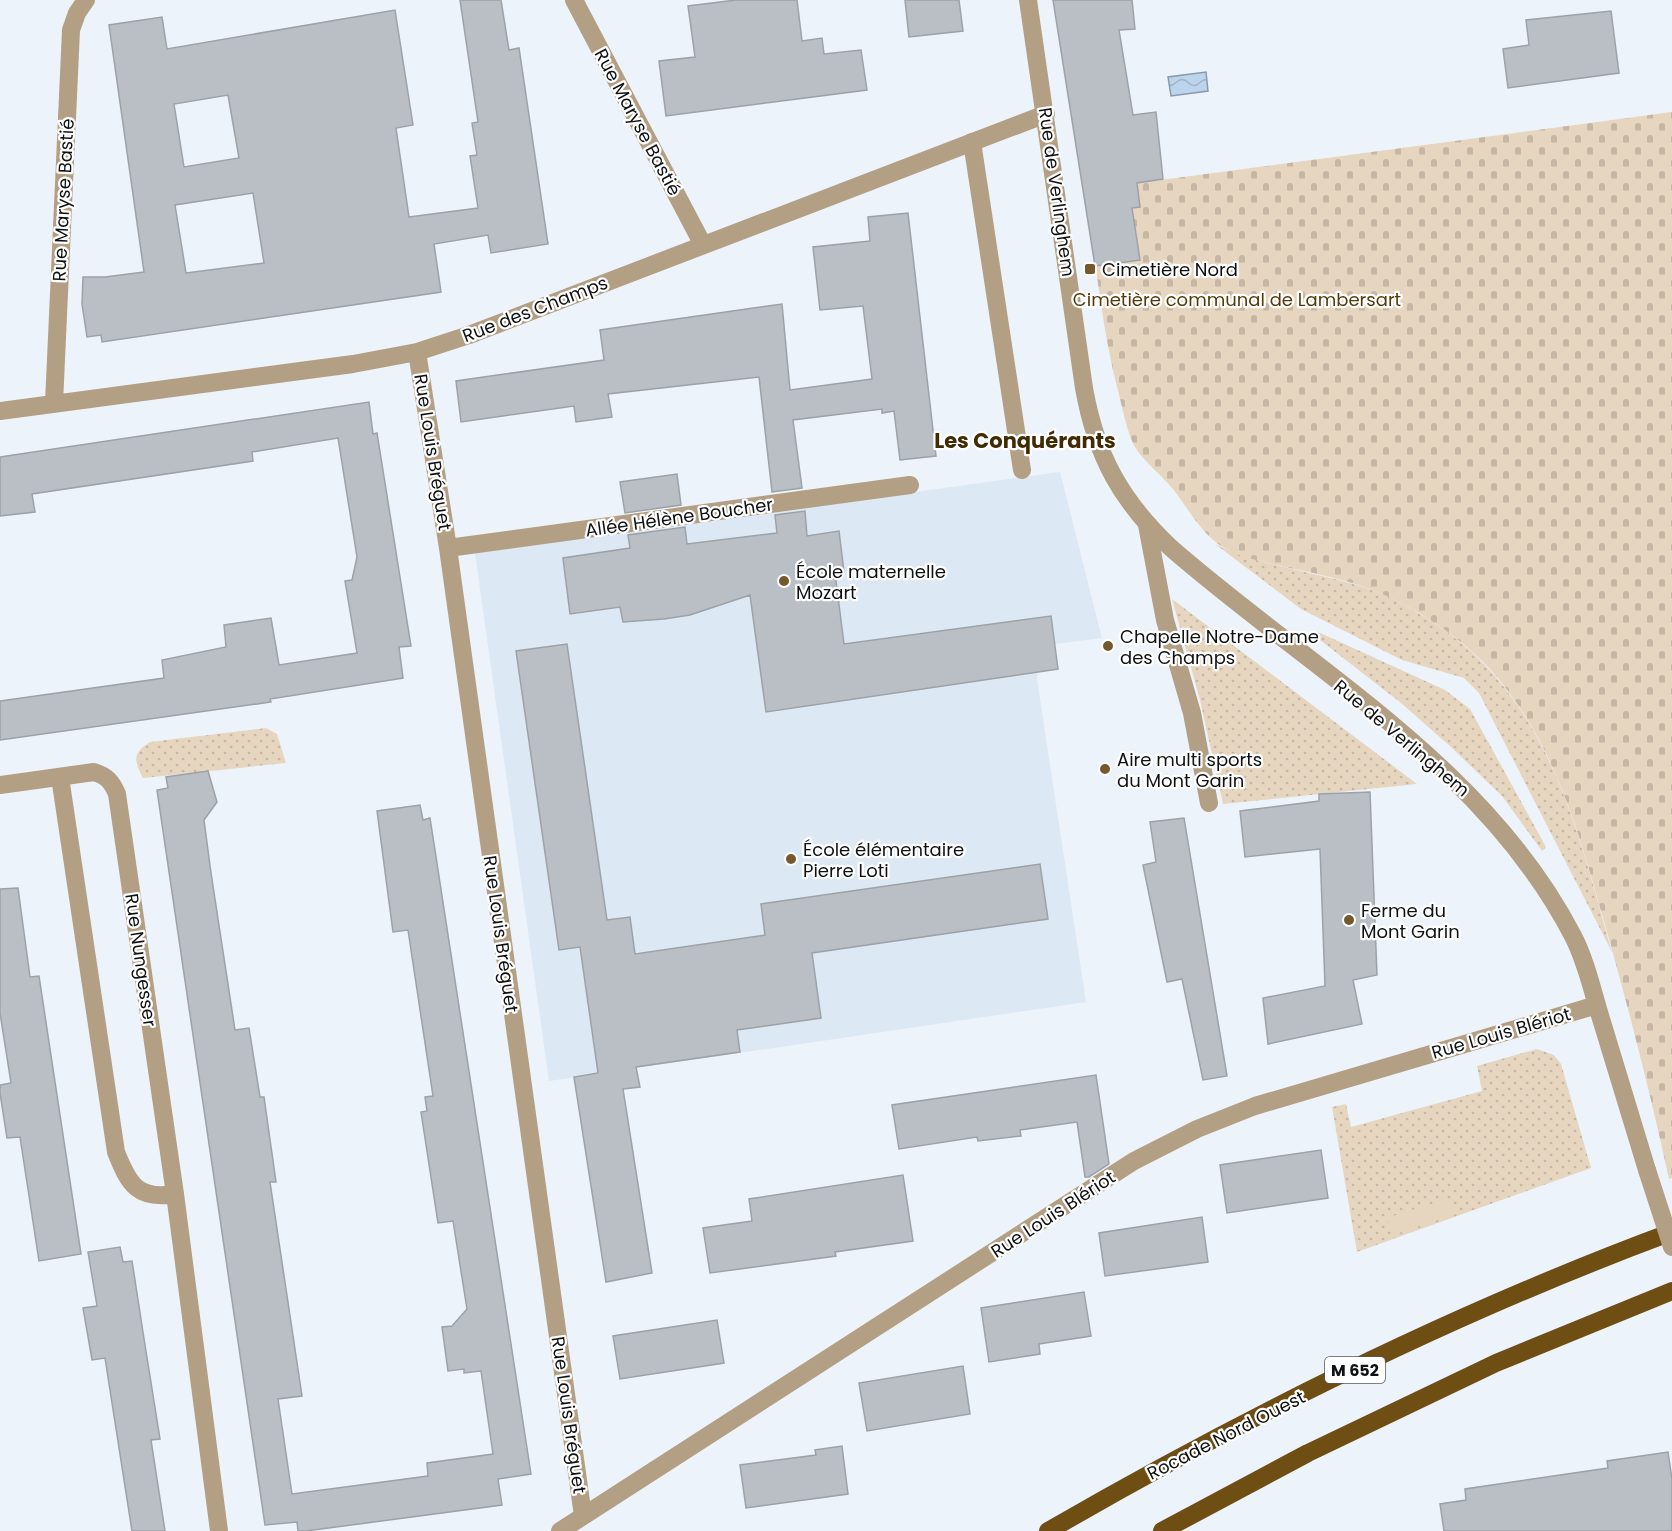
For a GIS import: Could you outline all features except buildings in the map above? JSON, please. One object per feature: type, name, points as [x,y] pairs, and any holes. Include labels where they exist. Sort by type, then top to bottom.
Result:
[{"type":"highway","name":"Rocade Nord Ouest","points":[[1048,1531],[1154,1470],[1294,1399],[1527,1291],[1672,1232]]},
{"type":"highway","points":[[1162,1531],[1318,1449],[1496,1363],[1672,1291]]},
{"type":"street","name":"Rue Maryse Bastié","points":[[54,403],[71,30],[86,0]]},
{"type":"street","name":"Rue Maryse Bastié","points":[[574,0],[702,243]]},
{"type":"street","name":"Rue de Verlinghem","points":[[1028,0],[1084,388],[1092,428],[1112,477],[1147,525],[1189,564],[1423,752],[1479,805],[1514,846],[1566,923],[1583,960],[1672,1247]]},
{"type":"street","name":"Rue des Champs","points":[[0,411],[354,364],[417,352],[469,335],[702,243],[1046,114]]},
{"type":"street","points":[[972,141],[1022,470]]},
{"type":"street","name":"Rue Louis Bréguet","points":[[417,352],[448,548],[583,1516]]},
{"type":"street","name":"Allée Hélène Boucher","points":[[448,548],[910,485]]},
{"type":"street","points":[[1147,525],[1165,620],[1192,712],[1209,803]]},
{"type":"street","name":"Rue Nungesser","points":[[0,785],[94,772],[104,776],[113,784],[117,795],[175,1194],[219,1531]]},
{"type":"street","points":[[60,777],[116,1152],[123,1171],[137,1189],[158,1197],[175,1194]]},
{"type":"street","name":"Rue Louis Blériot","points":[[560,1531],[1134,1161],[1188,1133],[1255,1106],[1597,1005]]},
{"type":"shaded area","name":"École élémentaire Pierre Loti","points":[[1060,472],[1102,638],[1055,644],[1038,671],[1037,679],[1086,1002],[549,1081],[475,553]]},
{"type":"green space","name":"Cimetière communal de Lambersart","points":[[1672,112],[1672,1178],[1669,1179],[1632,1024],[1587,861],[1563,792],[1531,726],[1512,696],[1488,667],[1435,623],[1390,598],[1359,585],[1258,561],[1220,546],[1141,455],[1127,428],[1111,363],[1085,190]]},
{"type":"green space","points":[[1215,544],[1253,559],[1379,593],[1428,619],[1469,650],[1502,685],[1529,724],[1552,766],[1585,857],[1612,952],[1479,693],[1464,678],[1402,660],[1301,609]]},
{"type":"green space","points":[[1172,599],[1417,784],[1223,804],[1200,700]]},
{"type":"green space","points":[[1316,631],[1445,690],[1470,709],[1546,847],[1542,851],[1502,796],[1451,747],[1401,703],[1311,633]]},
{"type":"green space","points":[[266,728],[277,734],[286,763],[143,778],[138,767],[136,758],[140,750],[150,742]]},
{"type":"green space","points":[[1537,1049],[1554,1055],[1561,1064],[1591,1168],[1357,1252],[1332,1107],[1346,1104],[1351,1127],[1482,1091],[1477,1066]]},
{"type":"green space","points":[[1451,1198],[1456,1214],[1396,1234],[1386,1218]]},
{"type":"water","points":[[1206,72],[1208,91],[1171,96],[1168,77]]},
{"type":"place","name":"Cimetière Nord","points":[[1090,269]]},
{"type":"place","name":"École maternelle Mozart","points":[[784,581]]},
{"type":"place","name":"Chapelle Notre-Dame des Champs","points":[[1108,646]]},
{"type":"place","name":"Aire multi sports du Mont Garin","points":[[1105,769]]},
{"type":"place","name":"École élémentaire Pierre Loti","points":[[791,859]]},
{"type":"place","name":"Ferme du Mont Garin","points":[[1349,920]]},
{"type":"district","name":"Les Conquérants","points":[[1025,440]]}]
